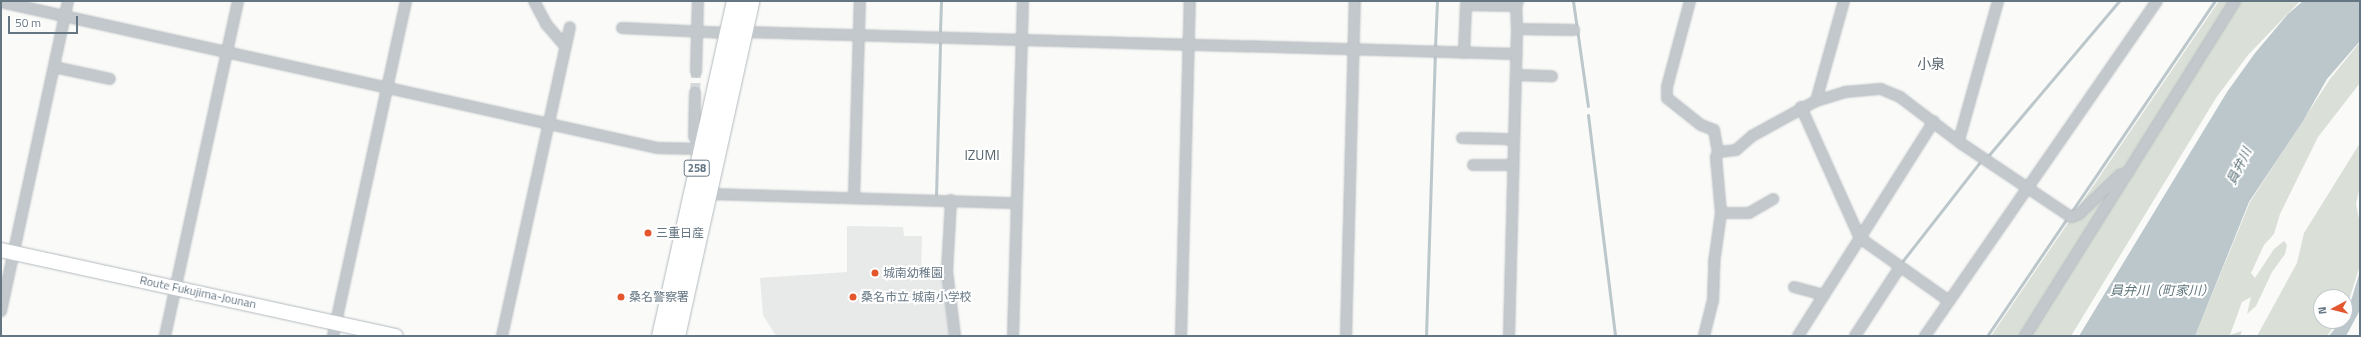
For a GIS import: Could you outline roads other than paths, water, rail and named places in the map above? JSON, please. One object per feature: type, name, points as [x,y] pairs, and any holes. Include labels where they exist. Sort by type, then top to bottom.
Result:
[{"type":"highway","name":"258","points":[[676,336],[706,194],[736,33],[735,1]]},
{"type":"highway","name":"258","points":[[660,336],[702,149],[736,33],[750,1]]},
{"type":"main road","name":"Route Fukujima-Jounan","points":[[8,251],[175,287],[335,329],[396,336]]},
{"type":"street","points":[[1,311],[8,251],[54,67],[68,1]]},
{"type":"street","points":[[164,336],[238,1]]},
{"type":"street","points":[[335,329],[406,1]]},
{"type":"street","points":[[534,1],[546,24],[565,46]]},
{"type":"street","points":[[696,71],[698,1]]},
{"type":"street","points":[[854,198],[860,1]]},
{"type":"street","points":[[1013,336],[1023,1]]},
{"type":"street","points":[[1181,336],[1190,1]]},
{"type":"street","points":[[1346,336],[1355,1]]},
{"type":"street","points":[[1690,1],[1665,92],[1667,98],[1701,125],[1714,130],[1718,152],[1716,157],[1721,213],[1714,262],[1713,301],[1704,336]]},
{"type":"street","points":[[1816,101],[1844,1]]},
{"type":"street","points":[[1959,140],[1998,1]]},
{"type":"street","points":[[1925,336],[2157,1]]},
{"type":"street","points":[[2025,336],[2235,1]]},
{"type":"street","points":[[1,2],[549,122],[658,148],[702,149]]},
{"type":"street","points":[[1464,53],[1466,5],[1517,4],[1518,29],[1509,336]]},
{"type":"street","points":[[502,336],[570,27]]},
{"type":"street","points":[[622,28],[736,33],[859,35],[1517,54]]},
{"type":"street","points":[[1518,29],[1574,30]]},
{"type":"street","points":[[54,67],[110,79]]},
{"type":"street","points":[[1516,76],[1552,76]]},
{"type":"street","points":[[1718,152],[1736,150],[1752,136],[1801,107],[1816,101],[1845,92],[1881,89],[1900,97],[2069,217],[2079,214],[2120,175],[2129,172]]},
{"type":"street","points":[[695,94],[694,136],[702,149]]},
{"type":"street","points":[[1801,107],[1860,238],[1900,268],[1949,301]]},
{"type":"street","points":[[1798,336],[1934,121]]},
{"type":"street","points":[[1462,138],[1505,139],[1514,141]]},
{"type":"street","points":[[1473,165],[1513,165]]},
{"type":"street","points":[[706,194],[1017,203]]},
{"type":"street","points":[[1721,213],[1749,213],[1773,199]]},
{"type":"street","points":[[951,200],[947,271],[955,336]]},
{"type":"street","points":[[1855,336],[1900,268]]},
{"type":"street","points":[[1794,287],[1824,295]]},
{"type":"water","name":"員弁川（町家川）","points":[[2303,1],[2360,1],[2360,41],[2327,79],[2303,121],[2249,202],[2195,336],[2079,336],[2227,92],[2255,53],[2288,14]]},
{"type":"water","points":[[2360,271],[2360,310],[2353,323],[2353,294]]},
{"type":"water","points":[[2335,329],[2350,329],[2346,336],[2329,336]]},
{"type":"waterway","points":[[940,31],[941,1]]},
{"type":"waterway","points":[[1435,47],[1437,1]]},
{"type":"waterway","points":[[1573,1],[1588,106]]},
{"type":"waterway","points":[[1988,156],[2119,1]]},
{"type":"waterway","points":[[1987,336],[2215,1]]},
{"type":"waterway","points":[[936,197],[940,43]]},
{"type":"waterway","points":[[1426,336],[1435,57]]},
{"type":"waterway","points":[[1588,115],[1615,336]]},
{"type":"waterway","points":[[1901,263],[1980,162]]},
{"type":"tunnel","points":[[695,93],[696,71]]},
{"type":"place","name":"三重日産","points":[[648,233]]},
{"type":"place","name":"城南幼稚園","points":[[875,273]]},
{"type":"place","name":"桑名警察署","points":[[621,297]]},
{"type":"place","name":"桑名市立 城南小学校","points":[[853,297]]},
{"type":"district","name":"小泉","points":[[1931,64]]},
{"type":"district","name":"IZUMI","points":[[982,155]]},
{"type":"water label","name":"員弁川","points":[[2239,166]]}]
